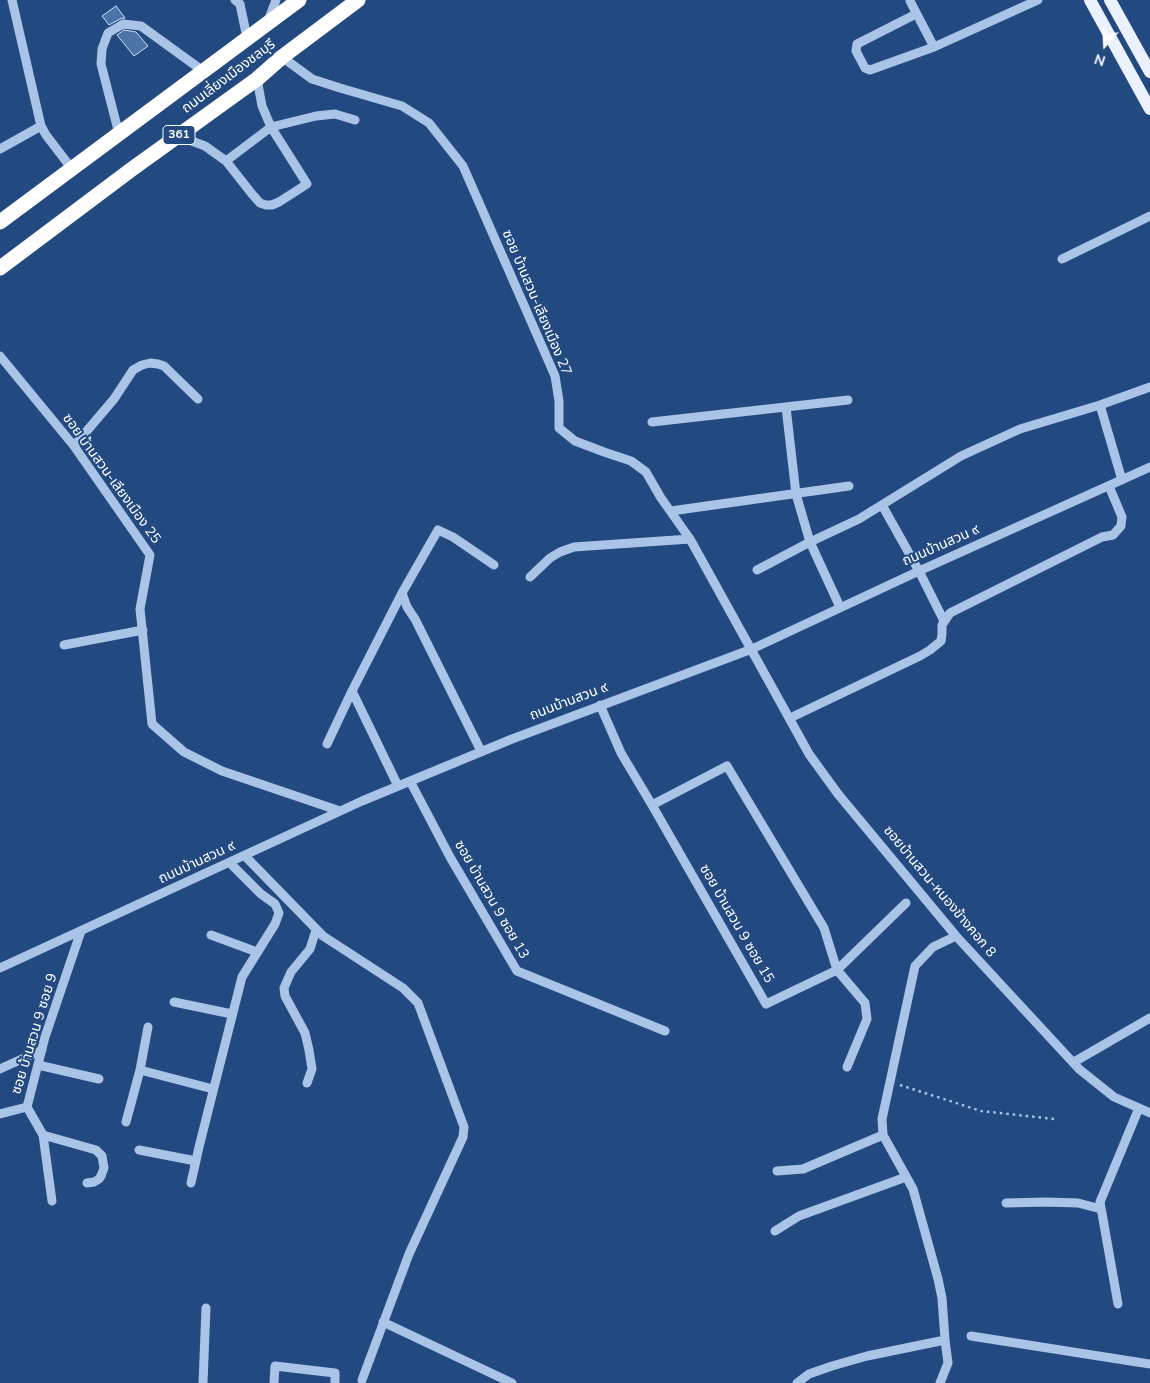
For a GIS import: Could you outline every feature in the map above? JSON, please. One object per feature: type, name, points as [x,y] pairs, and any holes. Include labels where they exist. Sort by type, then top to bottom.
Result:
[{"type":"highway","name":"ถนนเลี่ยงเมืองชลบุรี","points":[[0,222],[299,0]]},
{"type":"highway","name":"ถนนเลี่ยงเมืองชลบุรี","points":[[0,268],[257,79],[282,57],[358,0]]},
{"type":"main road","points":[[1090,0],[1150,109]]},
{"type":"main road","points":[[1110,0],[1150,72]]},
{"type":"street","points":[[12,0],[41,126],[72,169]]},
{"type":"street","points":[[235,0],[240,4],[247,38]]},
{"type":"street","points":[[267,24],[276,0]]},
{"type":"street","points":[[910,0],[934,47]]},
{"type":"street","points":[[916,14],[857,44],[856,51],[866,69],[870,70],[934,47],[1038,0]]},
{"type":"street","points":[[119,134],[101,64],[102,49],[108,33],[123,24],[141,26],[204,71]]},
{"type":"street","name":"ซอย บ้านสวน-เลียงเมือง 27","points":[[282,57],[312,79],[402,106],[429,123],[463,166],[555,376],[559,401],[559,428],[575,441],[631,460],[646,472],[690,540],[752,649]]},
{"type":"street","points":[[176,137],[205,146],[226,161],[260,203],[272,205],[280,202],[307,184],[271,127],[262,106],[257,79]]},
{"type":"street","points":[[226,161],[271,127],[316,116],[335,114],[355,120]]},
{"type":"street","points":[[0,149],[41,126]]},
{"type":"street","points":[[1062,259],[1150,216]]},
{"type":"street","name":"ซอย บ้านสวน-เลียงเมือง 25","points":[[0,356],[74,446],[150,555],[140,609],[152,724],[184,752],[222,771],[340,811]]},
{"type":"street","points":[[74,446],[114,399],[133,370],[142,365],[150,363],[164,366],[198,399]]},
{"type":"street","points":[[757,570],[859,519],[961,456],[1020,429],[1100,405],[1150,387]]},
{"type":"street","points":[[652,422],[848,400]]},
{"type":"street","points":[[1100,405],[1122,480]]},
{"type":"street","points":[[786,407],[796,494],[810,542],[840,607]]},
{"type":"street","name":"ถนนบ้านสวน ๙","points":[[0,968],[340,811],[481,751],[752,649],[840,607],[1150,467]]},
{"type":"street","points":[[671,511],[849,486]]},
{"type":"street","points":[[790,718],[930,650],[941,642],[942,625],[950,613],[1102,537],[1113,535],[1121,526],[1122,517],[1109,486]]},
{"type":"street","points":[[882,505],[944,620]]},
{"type":"street","points":[[328,744],[402,593],[438,530],[453,537],[494,565]]},
{"type":"street","points":[[530,577],[550,558],[574,547],[690,540]]},
{"type":"street","points":[[402,593],[407,607],[415,619],[481,751]]},
{"type":"street","points":[[64,645],[143,630]]},
{"type":"street","name":"ซอยบ้านสวน-หนองข้างคอก 8","points":[[752,649],[810,754],[838,794],[956,936],[1079,1069],[1114,1097],[1146,1110]]},
{"type":"street","points":[[352,692],[398,786]]},
{"type":"street","name":"ซอย บ้านสวน 9 ซอย 15","points":[[600,705],[621,753],[766,1004],[838,970],[906,903]]},
{"type":"street","points":[[652,804],[727,766],[824,928],[838,970],[865,1003],[867,1019],[846,1067]]},
{"type":"street","name":"ซอย บ้านสวน 9 ซอย 13","points":[[410,781],[450,857],[517,971],[665,1030]]},
{"type":"street","points":[[245,856],[323,936],[403,988],[418,1003],[464,1127],[463,1136],[410,1254],[362,1380]]},
{"type":"street","points":[[191,1183],[242,978],[275,924],[279,913],[275,904],[261,894],[230,863]]},
{"type":"street","points":[[307,1083],[312,1069],[309,1050],[305,1034],[285,996],[284,988],[291,972],[310,948],[316,930]]},
{"type":"street","name":"ซอย บ้านสวน 9 ซอย 9","points":[[52,1201],[43,1135],[27,1107],[42,1050],[81,932]]},
{"type":"street","points":[[211,935],[257,952]]},
{"type":"street","points":[[940,1383],[948,1363],[942,1298],[938,1279],[912,1189],[883,1134],[882,1119],[915,966],[933,947],[956,936]]},
{"type":"street","points":[[174,1002],[232,1014]]},
{"type":"street","points":[[1074,1062],[1150,1018]]},
{"type":"street","points":[[126,1122],[140,1070],[148,1027]]},
{"type":"street","points":[[0,1070],[42,1050]]},
{"type":"street","points":[[38,1065],[98,1079]]},
{"type":"street","points":[[140,1070],[213,1089]]},
{"type":"street","points":[[0,1114],[27,1107]]},
{"type":"street","points":[[1118,1304],[1100,1202],[1146,1110]]},
{"type":"street","points":[[777,1171],[803,1169],[883,1134]]},
{"type":"street","points":[[43,1135],[96,1150],[102,1156],[104,1168],[102,1176],[94,1182],[87,1182]]},
{"type":"street","points":[[139,1150],[196,1162]]},
{"type":"street","points":[[775,1231],[799,1216],[906,1177]]},
{"type":"street","points":[[1006,1203],[1078,1203],[1101,1209]]},
{"type":"street","points":[[203,1383],[206,1308]]},
{"type":"street","points":[[383,1322],[512,1383]]},
{"type":"street","points":[[970,1336],[1150,1364]]},
{"type":"street","points":[[798,1383],[809,1374],[832,1366],[868,1356],[945,1340]]},
{"type":"street","points":[[274,1383],[275,1366],[336,1373],[335,1383]]},
{"type":"path","points":[[890,1081],[982,1111],[1054,1119]]},
{"type":"building","points":[[116,6],[125,18],[109,25],[102,16]]},
{"type":"building","points":[[124,30],[136,32],[148,46],[134,56],[117,35]]}]
